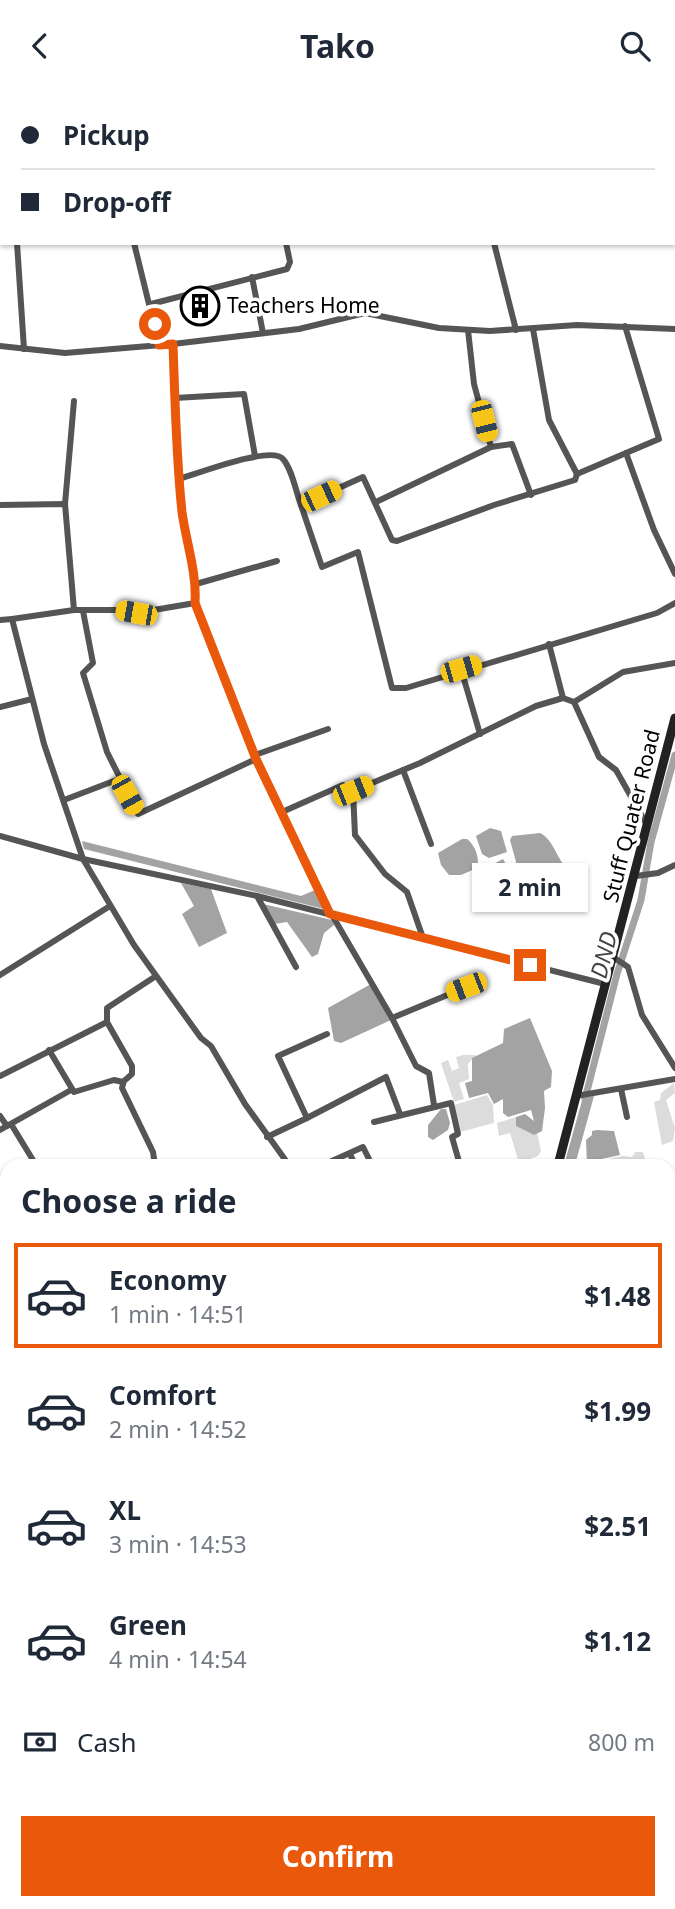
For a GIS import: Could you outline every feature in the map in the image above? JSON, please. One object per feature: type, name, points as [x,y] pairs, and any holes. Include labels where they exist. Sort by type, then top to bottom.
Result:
[{"type":"street","points":[[17,245],[24,349]]},
{"type":"street","points":[[135,245],[159,345]]},
{"type":"street","points":[[151,304],[287,269],[290,262],[286,245]]},
{"type":"street","points":[[495,245],[516,330]]},
{"type":"street","points":[[252,277],[263,333]]},
{"type":"street","points":[[0,346],[65,352],[173,344],[263,333],[365,313],[439,328],[468,330],[516,330],[577,325],[675,329]]},
{"type":"street","points":[[577,474],[659,439],[625,326]]},
{"type":"street","points":[[301,505],[363,477],[392,540],[397,541],[494,505],[575,480],[577,474],[549,420],[539,376],[533,329]]},
{"type":"street","points":[[468,330],[474,384],[491,447]]},
{"type":"street","points":[[173,344],[179,479],[184,529],[197,584],[195,603],[255,757],[331,915],[392,1018],[416,1066],[429,1073],[434,1105]]},
{"type":"street","points":[[175,398],[244,394],[255,456]]},
{"type":"street","points":[[74,401],[65,504],[75,610]]},
{"type":"street","points":[[376,502],[491,447],[512,443],[531,495]]},
{"type":"street","points":[[626,453],[654,530],[675,574]]},
{"type":"street","points":[[179,479],[255,456],[268,454],[284,459],[322,567],[358,552],[393,688],[406,688],[461,669],[657,613],[675,604]]},
{"type":"street","points":[[0,505],[65,504]]},
{"type":"street","points":[[197,584],[277,561]]},
{"type":"street","points":[[0,620],[75,610],[136,613],[195,603]]},
{"type":"street","points":[[83,611],[93,663],[83,673],[119,779],[140,815],[255,757],[327,729]]},
{"type":"street","points":[[12,619],[32,699],[83,859],[156,977],[201,1038],[211,1046],[282,1159]]},
{"type":"street","points":[[549,644],[563,698]]},
{"type":"street","points":[[574,702],[623,672],[675,663]]},
{"type":"street","points":[[461,669],[480,734]]},
{"type":"street","points":[[282,812],[343,785],[348,793],[353,791],[536,706],[563,698],[574,702],[599,757],[616,770],[648,827]]},
{"type":"street","points":[[0,707],[32,699]]},
{"type":"street","name":"Stuff Quater Road","points":[[560,1159],[580,1095],[605,984],[643,876],[648,827],[675,718]]},
{"type":"street","points":[[403,770],[431,844]]},
{"type":"street","points":[[64,800],[119,779]]},
{"type":"street","points":[[353,791],[355,835],[385,874],[407,892],[423,938]]},
{"type":"street","points":[[0,836],[83,859],[257,897],[605,984]]},
{"type":"street","points":[[643,876],[675,865]]},
{"type":"street","points":[[257,897],[296,967]]},
{"type":"street","points":[[0,974],[110,906]]},
{"type":"street","points":[[615,959],[626,966],[642,1015],[675,1068]]},
{"type":"street","points":[[154,1159],[122,1088],[123,1082],[132,1075],[132,1066],[107,1022],[107,1008],[156,977]]},
{"type":"street","points":[[392,1018],[481,981]]},
{"type":"street","points":[[0,1076],[107,1022]]},
{"type":"street","points":[[307,1118],[278,1056],[327,1034]]},
{"type":"street","points":[[49,1050],[71,1090]]},
{"type":"street","points":[[267,1137],[386,1077],[400,1114]]},
{"type":"street","points":[[580,1095],[675,1079]]},
{"type":"street","points":[[6,1127],[71,1090],[78,1091],[114,1080],[123,1082]]},
{"type":"street","points":[[621,1089],[627,1117]]},
{"type":"street","points":[[374,1122],[434,1105],[451,1103],[458,1134],[452,1137],[458,1159]]},
{"type":"street","points":[[0,1116],[31,1159]]},
{"type":"street","points":[[338,1159],[365,1147],[370,1159]]},
{"type":"street","points":[[350,1154],[352,1159]]},
{"type":"shaded area","points":[[490,828],[501,831],[507,852],[489,858],[482,854],[476,836]]},
{"type":"shaded area","points":[[540,833],[548,839],[566,867],[541,879],[527,881],[519,873],[510,840],[512,836]]},
{"type":"shaded area","points":[[462,839],[467,839],[474,848],[478,860],[477,868],[461,875],[449,875],[441,865],[438,853]]},
{"type":"shaded area","points":[[82,841],[301,896],[315,890],[324,909],[84,849]]},
{"type":"shaded area","points":[[503,859],[521,891],[501,897],[496,894],[486,868]]},
{"type":"shaded area","points":[[181,883],[211,889],[227,933],[199,947],[182,914],[194,906]]},
{"type":"shaded area","points":[[263,904],[332,920],[334,925],[324,933],[318,954],[312,957],[287,922],[275,924]]},
{"type":"shaded area","points":[[371,984],[391,1020],[341,1043],[334,1041],[328,1008]]},
{"type":"shaded area","points":[[530,1018],[552,1071],[551,1087],[544,1091],[542,1131],[534,1135],[516,1126],[516,1117],[525,1114],[534,1121],[531,1110],[508,1117],[503,1113],[503,1099],[494,1104],[488,1093],[469,1098],[465,1083],[472,1081],[472,1058],[503,1043],[504,1029]]},
{"type":"shaded area","points":[[476,1055],[468,1064],[469,1079],[459,1083],[464,1099],[454,1102],[441,1063],[448,1060],[452,1071],[459,1068],[456,1057]]},
{"type":"shaded area","points":[[674,1083],[675,1093],[666,1100],[675,1128],[673,1141],[662,1145],[654,1102],[660,1100],[661,1093]]},
{"type":"shaded area","points":[[487,1095],[493,1105],[494,1123],[460,1132],[454,1105]]},
{"type":"shaded area","points":[[594,1096],[577,1159],[566,1159],[583,1097]]},
{"type":"shaded area","points":[[441,1109],[446,1109],[450,1123],[448,1130],[433,1140],[428,1137],[428,1125]]},
{"type":"shaded area","points":[[516,1117],[516,1126],[534,1135],[537,1132],[541,1151],[538,1156],[518,1159],[510,1133],[499,1136],[497,1123]]},
{"type":"shaded area","points":[[592,1131],[614,1131],[620,1155],[587,1159],[586,1140],[592,1135]]},
{"type":"shaded area","points":[[635,1152],[643,1152],[645,1159],[609,1159],[623,1156],[632,1157]]},
{"type":"waterway","name":"DND","points":[[585,1099],[617,974],[641,900],[651,842],[675,755]]},
{"type":"place","name":"Teachers Home","points":[[200,306]]},
{"type":"route","points":[[155,324],[159,345],[173,344],[179,479],[184,529],[197,584],[195,603],[256,759],[330,914],[530,965]]}]
